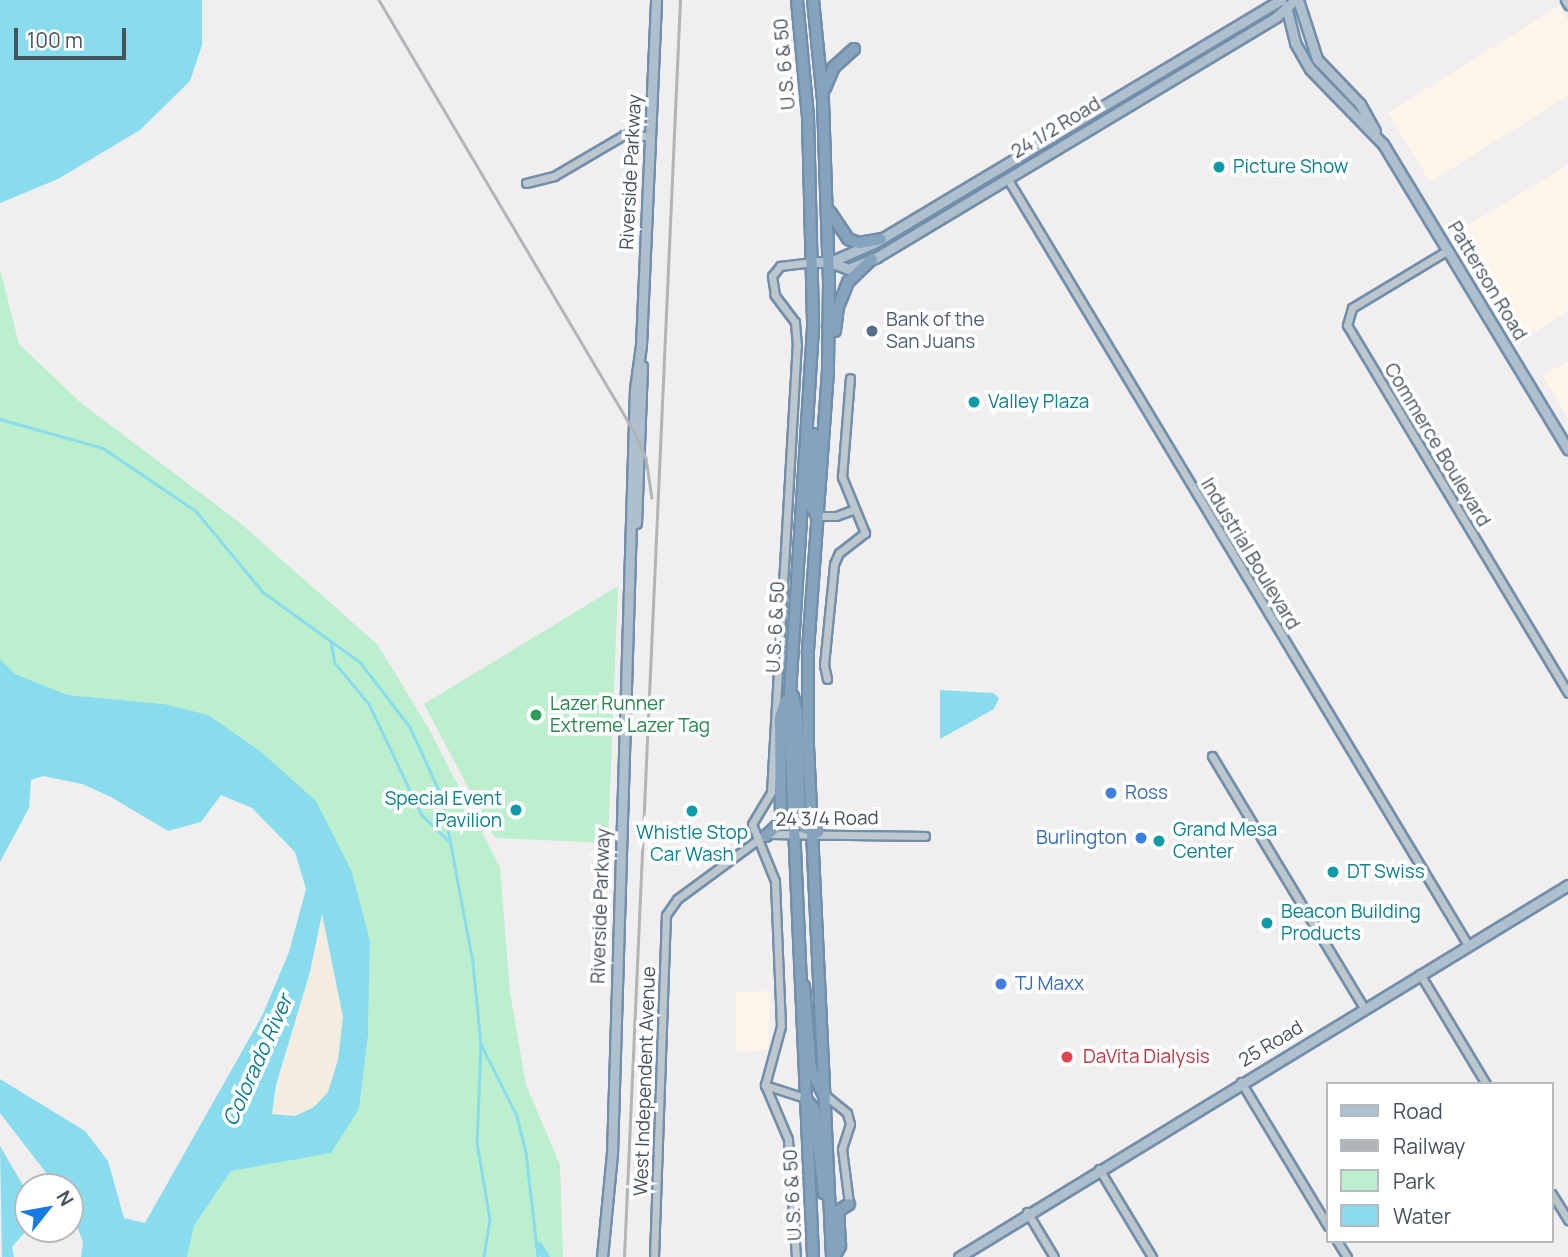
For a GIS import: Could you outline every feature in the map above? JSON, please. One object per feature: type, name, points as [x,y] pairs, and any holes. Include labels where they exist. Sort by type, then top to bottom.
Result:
[{"type":"highway","name":"U.S. 6 & 50","points":[[797,0],[808,117],[813,262],[810,390],[790,686],[798,958],[813,1257]]},
{"type":"highway","name":"U.S. 6 & 50","points":[[813,0],[823,102],[830,262],[828,371],[808,653],[812,831],[833,1257]]},
{"type":"highway","points":[[823,102],[834,67],[854,49]]},
{"type":"highway","points":[[828,206],[848,239],[859,243],[881,239]]},
{"type":"highway","points":[[828,371],[842,295],[848,282],[872,259]]},
{"type":"highway","points":[[810,390],[815,414],[810,507],[817,516]]},
{"type":"highway","points":[[762,837],[781,822],[780,718],[790,686]]},
{"type":"highway","points":[[790,686],[797,712],[800,819],[812,831]]},
{"type":"highway","points":[[798,958],[808,999],[811,1070],[823,1094]]},
{"type":"highway","points":[[805,1098],[814,1109],[819,1177],[829,1209]]},
{"type":"highway","points":[[833,1257],[840,1246],[838,1211],[849,1204]]},
{"type":"main road","name":"Riverside Parkway","points":[[603,1257],[612,1154],[632,556],[634,415],[641,345],[656,0]]},
{"type":"main road","name":"24 1/2 Road","points":[[830,262],[881,239],[1046,139],[1284,3],[1297,0]]},
{"type":"main road","name":"Patterson Road","points":[[1297,0],[1317,59],[1360,104],[1568,449]]},
{"type":"main road","name":"24 1/2 Road","points":[[813,262],[830,262],[848,269],[872,259],[1007,178],[1284,3]]},
{"type":"main road","name":"Patterson Road","points":[[1284,3],[1295,43],[1310,69],[1375,132]]},
{"type":"main road","points":[[1007,178],[1014,165],[1046,139]]},
{"type":"main road","points":[[968,201],[1000,174],[1003,164]]},
{"type":"main road","name":"25 Road","points":[[959,1257],[1027,1212],[1568,885]]},
{"type":"street","points":[[1565,0],[1568,5]]},
{"type":"street","points":[[526,183],[554,176],[624,135],[650,136]]},
{"type":"street","name":"Industrial Boulevard","points":[[1007,178],[1468,945]]},
{"type":"street","name":"Commerce Boulevard","points":[[1448,250],[1352,308],[1347,325],[1568,693]]},
{"type":"street","points":[[796,1257],[788,1139],[765,1085],[782,1026],[775,881],[762,837],[752,824],[771,792],[797,346],[795,322],[772,281],[779,265],[813,262]]},
{"type":"street","points":[[827,678],[824,665],[834,564],[839,553],[864,536],[841,470],[849,378]]},
{"type":"street","points":[[817,516],[836,516],[855,509]]},
{"type":"street","points":[[1212,757],[1364,1008]]},
{"type":"street","name":"24 3/4 Road","points":[[668,907],[762,837],[812,831],[925,836]]},
{"type":"street","name":"West Independent Avenue","points":[[654,1257],[668,907]]},
{"type":"street","points":[[1420,974],[1485,1082]]},
{"type":"street","points":[[1241,1083],[1326,1223]]},
{"type":"street","points":[[765,1085],[805,1098]]},
{"type":"street","points":[[823,1094],[847,1113],[850,1125],[842,1149],[849,1204]]},
{"type":"street","points":[[1098,1169],[1152,1257]]},
{"type":"street","points":[[1554,1197],[1566,1214]]},
{"type":"street","points":[[1027,1212],[1054,1257]]},
{"type":"shaded area","points":[[1559,6],[1568,21],[1568,96],[1430,182],[1388,113]]},
{"type":"shaded area","points":[[1568,165],[1568,312],[1518,342],[1453,234]]},
{"type":"shaded area","points":[[1568,361],[1568,418],[1543,376]]},
{"type":"shaded area","points":[[771,991],[767,1050],[736,1052],[736,992]]},
{"type":"green space","points":[[0,269],[19,344],[81,403],[239,522],[378,645],[429,729],[500,867],[510,992],[526,1085],[560,1165],[563,1257],[187,1257],[194,1226],[231,1171],[359,1109],[368,1036],[370,941],[352,872],[164,704],[68,695],[15,674],[0,659]]},
{"type":"green space","points":[[618,586],[608,843],[495,838],[424,704]]},
{"type":"sand","points":[[322,912],[343,1017],[338,1060],[328,1092],[314,1107],[295,1116],[272,1114]]},
{"type":"water","points":[[0,0],[202,0],[202,45],[190,81],[140,130],[58,179],[0,203]]},
{"type":"water","name":"Colorado River","points":[[0,659],[15,674],[68,695],[164,704],[208,715],[260,751],[316,801],[352,872],[370,941],[368,1036],[359,1109],[331,1153],[231,1171],[194,1226],[187,1257],[81,1257],[84,1243],[84,1173],[46,1173],[0,1113],[0,1079],[85,1131],[108,1161],[124,1218],[145,1223],[262,1016],[289,952],[306,889],[295,852],[252,808],[221,795],[201,822],[168,831],[111,797],[82,784],[43,776],[31,780],[29,808],[0,862]],"holes":[[[322,914],[343,1017],[338,1060],[328,1092],[314,1107],[295,1116],[272,1114],[276,1085],[310,972]]]},
{"type":"water","points":[[940,690],[993,693],[999,698],[994,709],[940,739]]},
{"type":"water","points":[[0,1146],[16,1173],[16,1243],[12,1247],[14,1257],[2,1257]]},
{"type":"waterway","points":[[0,419],[103,448],[196,511],[263,592],[360,662],[410,727],[442,797],[473,963],[481,1044],[517,1116],[526,1153],[538,1257]]},
{"type":"waterway","points":[[331,641],[335,663],[369,704],[422,815],[448,840]]},
{"type":"waterway","points":[[481,1045],[477,1143],[490,1219],[484,1257]]},
{"type":"waterway","points":[[539,1246],[546,1257]]},
{"type":"railway","points":[[379,0],[633,429],[646,458],[652,498]]},
{"type":"railway","points":[[624,1257],[680,0]]},
{"type":"place","name":"Picture Show","points":[[1219,167]]},
{"type":"place","name":"Bank of the San Juans","points":[[872,331]]},
{"type":"place","name":"Valley Plaza","points":[[974,402]]},
{"type":"place","name":"Lazer Runner Extreme Lazer Tag","points":[[536,715]]},
{"type":"place","name":"Ross","points":[[1111,793]]},
{"type":"place","name":"Special Event Pavilion","points":[[516,810]]},
{"type":"place","name":"Whistle Stop Car Wash","points":[[692,811]]},
{"type":"place","name":"Burlington","points":[[1141,838]]},
{"type":"place","name":"Grand Mesa Center","points":[[1159,841]]},
{"type":"place","name":"DT Swiss","points":[[1333,872]]},
{"type":"place","name":"Beacon Building Products","points":[[1267,923]]},
{"type":"place","name":"TJ Maxx","points":[[1001,984]]},
{"type":"place","name":"DaVita Dialysis","points":[[1067,1057]]}]
